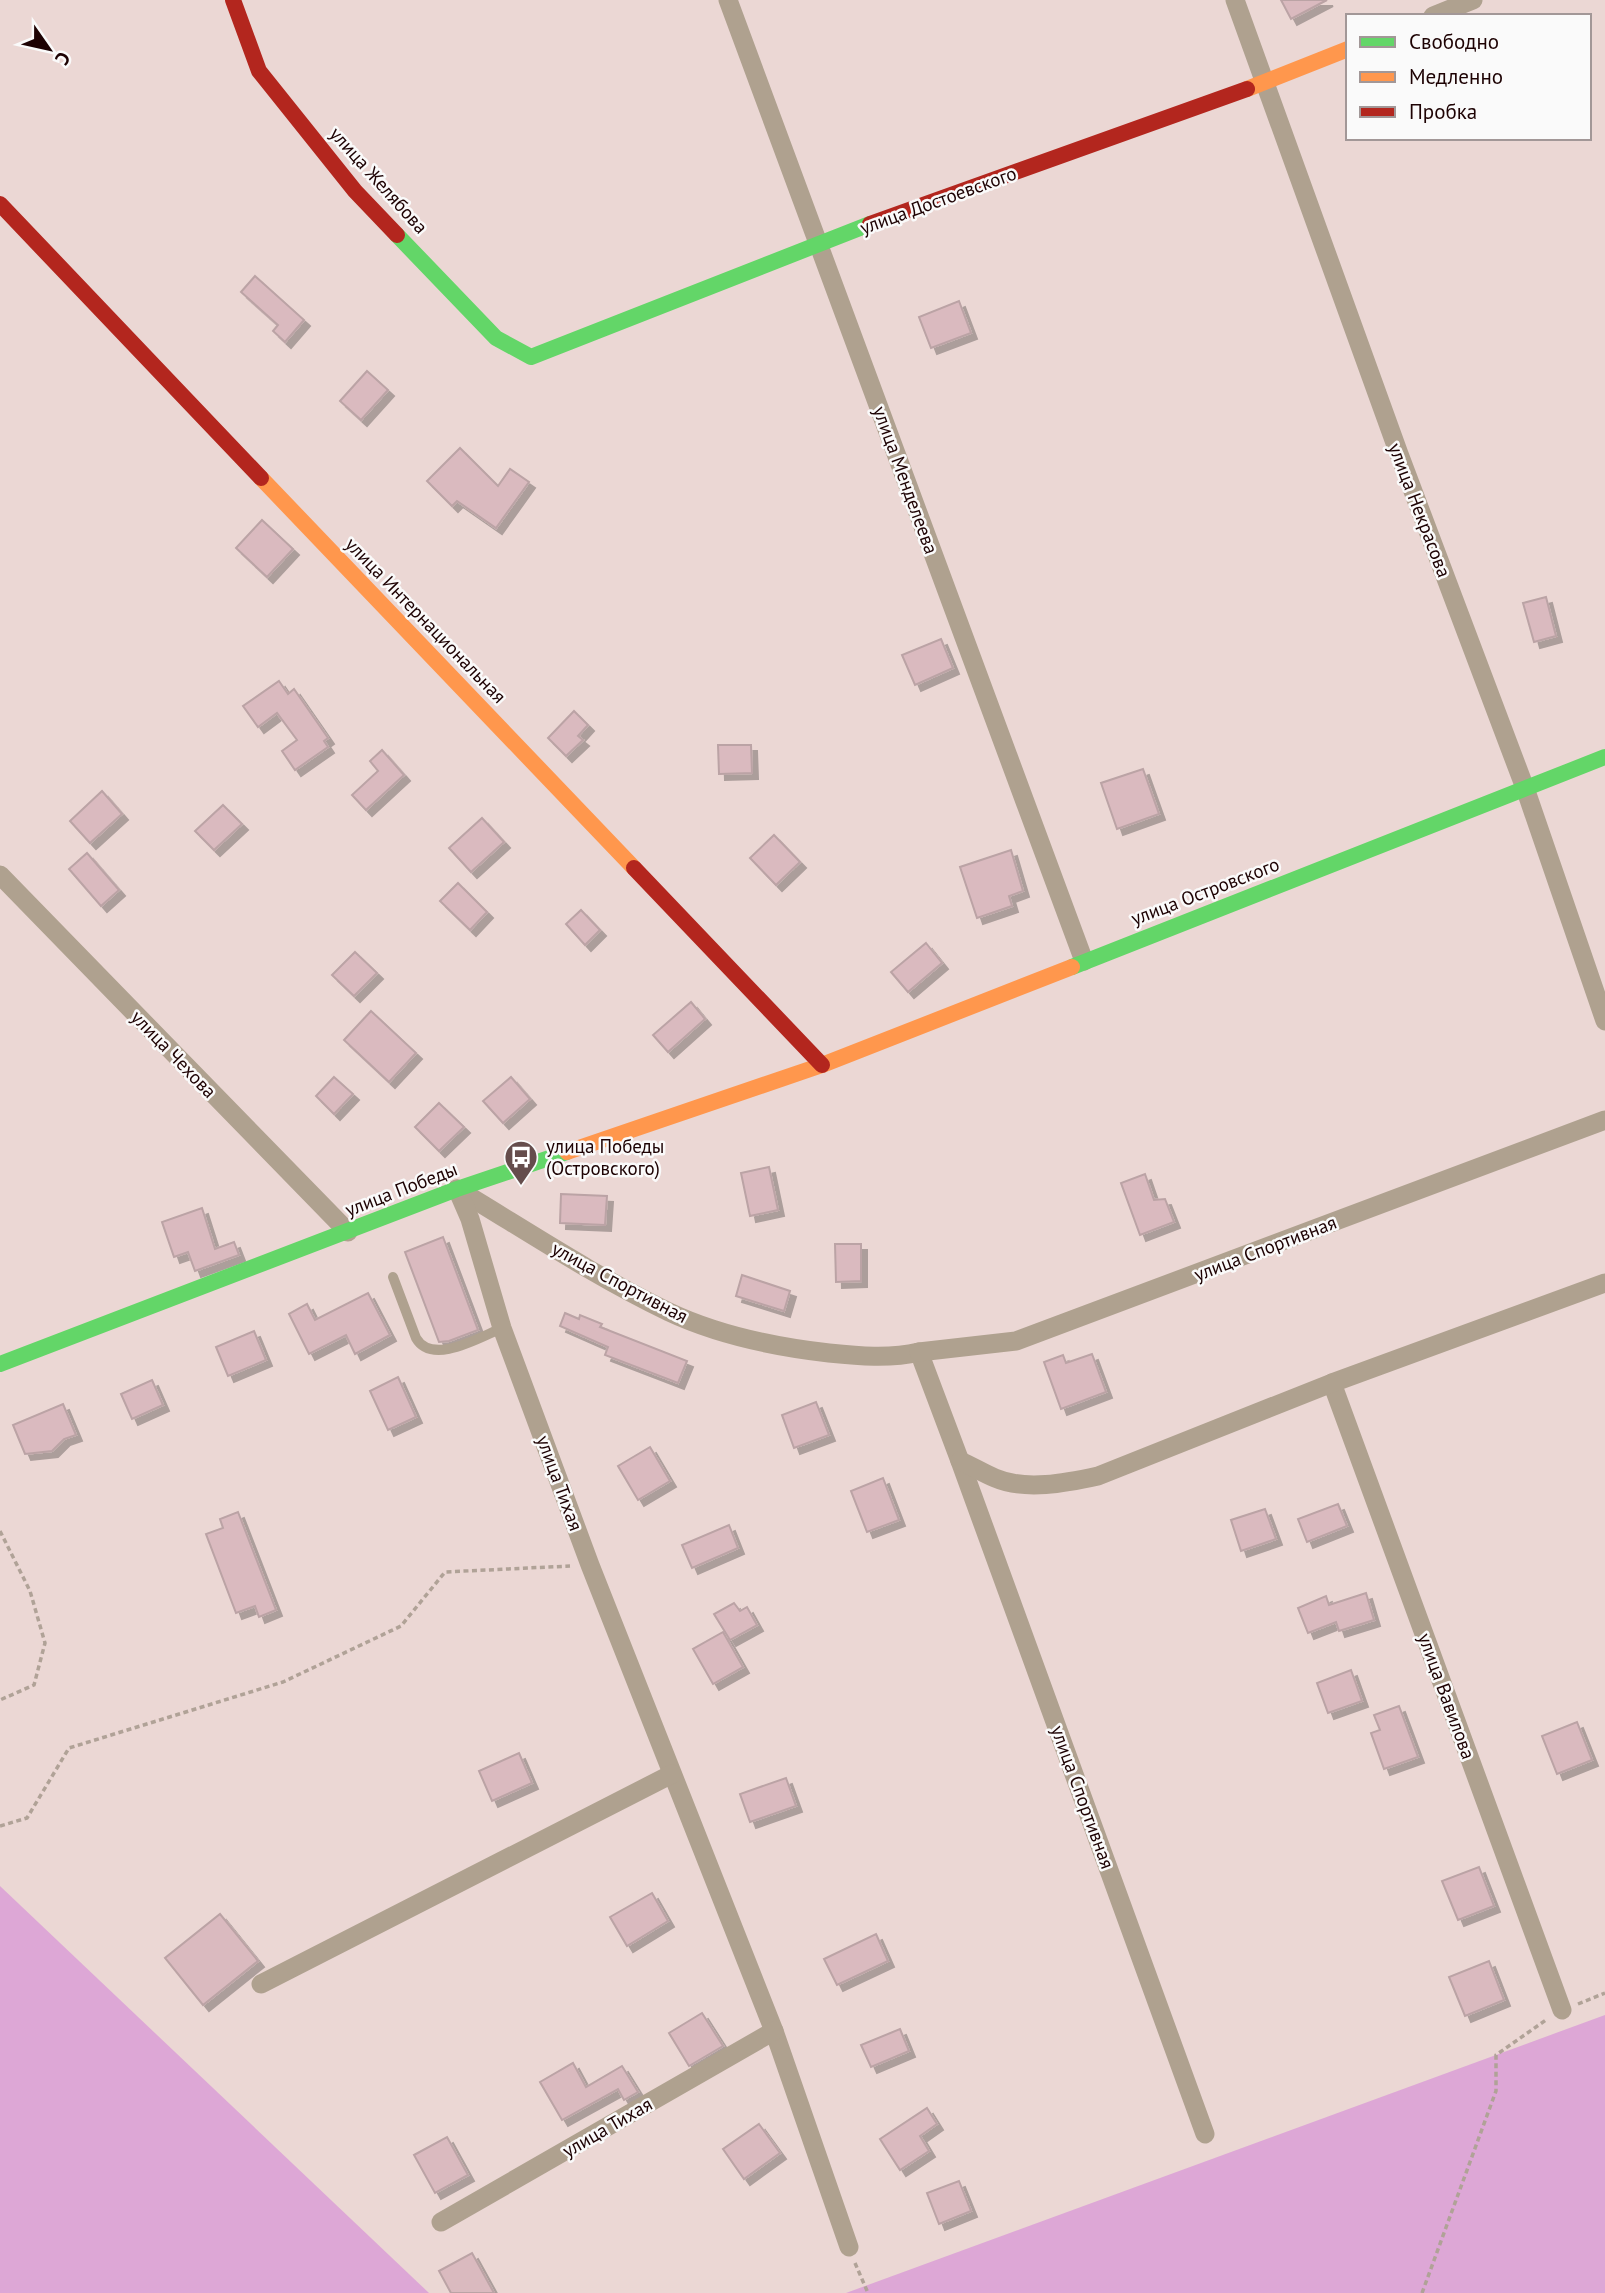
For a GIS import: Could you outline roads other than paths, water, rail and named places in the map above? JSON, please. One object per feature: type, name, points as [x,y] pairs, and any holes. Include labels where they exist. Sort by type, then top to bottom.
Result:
[{"type":"street","name":"улица Желябова","points":[[233,0],[260,71],[355,191],[496,338],[531,358]]},
{"type":"street","name":"улица Менделеева","points":[[728,0],[1084,961]]},
{"type":"street","name":"улица Некрасова","points":[[1235,0],[1394,441],[1525,788],[1605,1021]]},
{"type":"street","points":[[1438,14],[1473,0]]},
{"type":"street","name":"улица Достоевского","points":[[531,358],[818,243],[1346,51]]},
{"type":"street","name":"улица Интернациональная","points":[[0,204],[822,1065]]},
{"type":"street","name":"улица Островского","points":[[822,1065],[1605,757]]},
{"type":"street","name":"улица Чехова","points":[[0,875],[348,1233]]},
{"type":"street","name":"улица Победы","points":[[0,1364],[348,1233],[457,1189],[822,1065]]},
{"type":"street","name":"улица Спортивная","points":[[457,1189],[600,1275],[671,1313],[739,1336],[801,1350],[860,1356],[901,1356],[1016,1341],[1605,1120]]},
{"type":"street","name":"улица Тихая","points":[[457,1189],[470,1219],[502,1328],[590,1565],[774,2031],[849,2247]]},
{"type":"street","points":[[960,1461],[997,1479],[1020,1483],[1067,1483],[1098,1476],[1332,1383],[1605,1283]]},
{"type":"street","name":"улица Спортивная","points":[[919,1352],[1205,2134]]},
{"type":"street","name":"улица Вавилова","points":[[1332,1383],[1562,2010]]},
{"type":"street","points":[[261,1984],[672,1774]]},
{"type":"street","name":"улица Тихая","points":[[441,2222],[774,2031]]},
{"type":"lane","points":[[393,1277],[419,1344],[430,1350],[442,1352],[502,1328]]},
{"type":"place","name":"улица Победы (Островского)","points":[[521,1187]]}]
